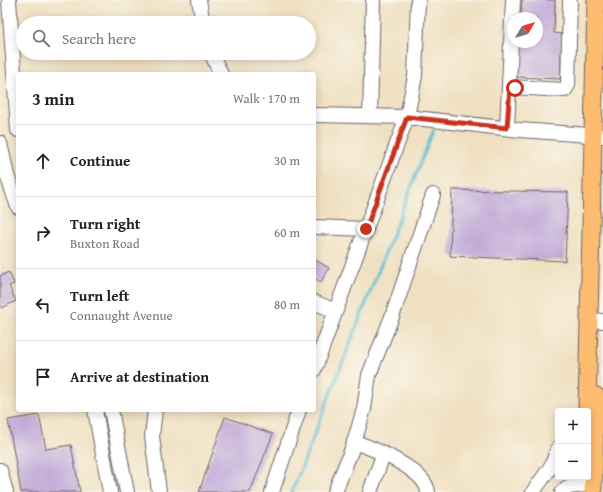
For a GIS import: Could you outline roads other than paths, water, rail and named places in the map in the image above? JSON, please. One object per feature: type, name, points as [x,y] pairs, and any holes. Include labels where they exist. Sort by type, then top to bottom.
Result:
[{"type":"main road","points":[[590,408],[597,321],[600,140],[596,0]]},
{"type":"main road","points":[[588,486],[589,444]]},
{"type":"street","points":[[10,0],[16,98]]},
{"type":"street","points":[[199,0],[202,16]]},
{"type":"street","points":[[370,116],[373,0]]},
{"type":"street","points":[[316,364],[407,117],[415,76],[418,0]]},
{"type":"street","points":[[510,128],[513,0]]},
{"type":"street","points":[[512,87],[565,90],[568,85],[570,0]]},
{"type":"street","points":[[214,60],[220,72]]},
{"type":"street","points":[[316,115],[407,117],[510,128],[600,140]]},
{"type":"street","points":[[0,143],[16,200]]},
{"type":"street","points":[[335,492],[354,442],[364,409],[369,374],[392,314],[433,195]]},
{"type":"street","points":[[316,227],[366,229]]},
{"type":"street","points":[[316,303],[335,311]]},
{"type":"street","points":[[95,412],[110,492]]},
{"type":"street","points":[[111,412],[127,492]]},
{"type":"street","points":[[155,412],[152,436],[159,492]]},
{"type":"street","points":[[272,492],[298,412]]},
{"type":"street","points":[[354,442],[408,466],[424,480],[428,492]]},
{"type":"street","points":[[370,492],[383,455]]},
{"type":"street","points":[[533,492],[552,465],[555,456]]},
{"type":"street","points":[[0,470],[6,492]]},
{"type":"street","points":[[562,492],[568,487],[588,486]]},
{"type":"waterway","points":[[292,492],[433,131]]}]
